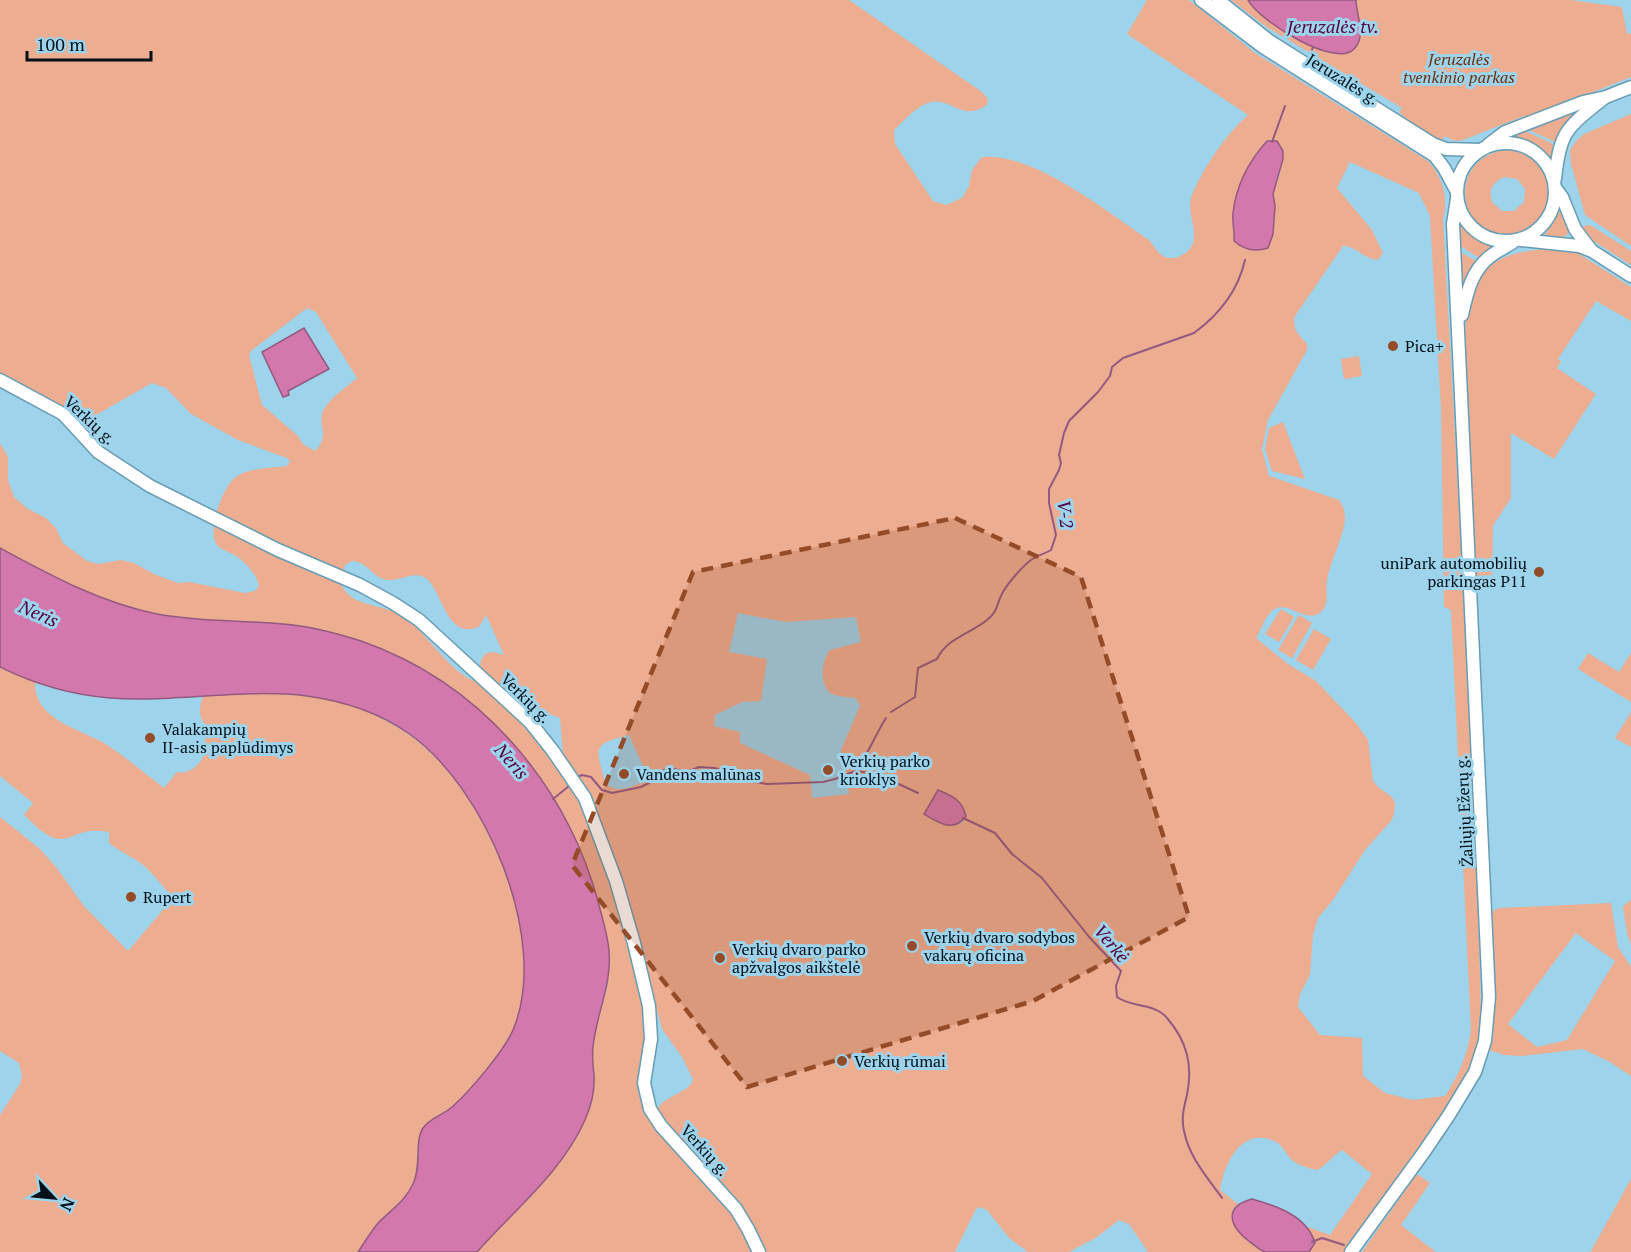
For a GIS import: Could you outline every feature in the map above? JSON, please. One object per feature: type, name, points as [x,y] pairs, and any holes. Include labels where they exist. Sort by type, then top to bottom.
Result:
[{"type":"main road","name":"Jeruzalės g.","points":[[1201,0],[1263,47],[1436,156],[1457,195]]},
{"type":"main road","name":"Jeruzalės g.","points":[[1218,0],[1268,40],[1433,144],[1446,149],[1483,149]]},
{"type":"main road","points":[[1631,87],[1505,132],[1492,140],[1466,164],[1458,182],[1457,195],[1460,210],[1472,228],[1491,239],[1562,243],[1592,251],[1631,276]]},
{"type":"main road","points":[[1517,240],[1540,229],[1552,211],[1557,156],[1564,135],[1576,120],[1606,97]]},
{"type":"main road","points":[[1483,149],[1507,143],[1528,148],[1545,162],[1575,229],[1592,251]]},
{"type":"main road","name":"Žaliųjų Ežerų g.","points":[[1351,1252],[1424,1152],[1463,1093],[1481,1056],[1487,1032],[1489,997],[1453,224],[1457,195]]},
{"type":"main road","name":"Žaliųjų Ežerų g.","points":[[1459,327],[1468,287],[1476,271],[1492,255],[1517,240]]},
{"type":"main road","name":"Verkių g.","points":[[0,380],[63,414],[98,453],[160,492],[278,550],[334,573],[406,611],[419,620],[530,722],[585,798],[616,881],[649,1006],[651,1039],[644,1083],[650,1109],[661,1126],[736,1209],[759,1252]]},
{"type":"highlighted area","points":[[955,518],[1081,577],[1189,917],[1033,1001],[747,1087],[572,865],[693,572]]},
{"type":"green space","points":[[0,0],[849,0],[982,92],[988,99],[987,105],[970,111],[943,102],[928,103],[914,111],[894,130],[895,144],[933,201],[946,205],[962,198],[969,186],[972,170],[982,157],[1002,158],[1024,164],[1069,186],[1149,240],[1160,254],[1172,258],[1178,257],[1192,245],[1194,229],[1190,203],[1202,174],[1216,152],[1248,115],[1127,34],[1147,0],[1189,0],[1255,53],[1428,161],[1437,173],[1445,195],[1443,219],[1475,802],[1481,1013],[1479,1046],[1465,1081],[1395,1184],[1345,1252],[1309,1252],[1313,1237],[1305,1226],[1330,1235],[1372,1174],[1342,1150],[1317,1170],[1298,1164],[1276,1142],[1261,1138],[1251,1139],[1236,1151],[1225,1170],[1220,1190],[1238,1204],[1233,1209],[1247,1240],[1264,1252],[1148,1252],[1129,1224],[1119,1220],[1097,1237],[1069,1252],[1028,1252],[1009,1238],[987,1210],[979,1207],[955,1252],[477,1252],[564,1157],[585,1120],[592,1096],[594,1081],[592,1051],[609,974],[609,957],[586,867],[568,823],[544,783],[515,746],[482,713],[445,684],[405,660],[361,641],[311,629],[188,618],[141,611],[78,589],[0,548],[0,443],[8,457],[8,480],[14,497],[28,509],[46,518],[56,528],[63,543],[87,561],[98,564],[121,560],[134,563],[178,583],[189,582],[245,593],[255,591],[259,586],[249,567],[217,545],[214,538],[215,519],[226,489],[237,476],[255,470],[287,466],[290,461],[238,440],[191,414],[166,388],[152,383],[80,424],[53,402],[0,373]],"holes":[[[1267,141],[1277,141],[1280,174],[1273,194],[1275,206],[1273,234],[1268,248],[1235,241],[1241,187],[1250,164]],[[1350,162],[1419,193],[1430,216],[1441,409],[1444,607],[1451,610],[1471,1031],[1462,1065],[1445,1096],[1413,1100],[1385,1093],[1363,1076],[1362,1038],[1320,1035],[1298,1007],[1300,994],[1310,975],[1313,935],[1318,918],[1333,900],[1365,850],[1391,821],[1395,803],[1392,797],[1373,781],[1368,740],[1356,723],[1316,681],[1288,664],[1256,638],[1273,610],[1284,608],[1312,616],[1325,607],[1329,573],[1344,525],[1343,506],[1339,500],[1269,476],[1262,449],[1268,420],[1307,350],[1307,344],[1295,328],[1295,316],[1343,246],[1378,260],[1383,253],[1372,230],[1337,188]],[[307,308],[316,312],[357,378],[334,397],[323,411],[321,422],[323,435],[315,451],[303,444],[298,436],[262,405],[249,355],[252,350]],[[352,561],[363,564],[383,579],[394,580],[415,575],[424,577],[433,586],[449,616],[459,627],[467,629],[479,627],[486,615],[504,655],[494,652],[486,653],[481,660],[478,682],[459,672],[404,617],[353,598],[340,583],[345,565]],[[738,613],[786,622],[856,617],[861,642],[830,650],[823,666],[823,680],[828,691],[835,695],[856,698],[860,706],[841,750],[849,794],[812,798],[810,775],[740,743],[740,732],[714,726],[715,715],[742,702],[761,701],[767,659],[729,652]],[[531,707],[560,718],[563,755],[620,876],[662,1029],[682,1057],[693,1079],[687,1088],[663,1102],[650,1115],[642,1004],[622,915],[578,795],[525,726]],[[629,735],[649,779],[621,789],[610,787],[605,783],[599,749],[608,742]],[[925,814],[966,816],[962,823],[956,824],[934,820]]]},
{"type":"green space","name":"Jeruzalės tvenkinio parkas","points":[[1231,0],[1570,0],[1622,7],[1627,34],[1631,33],[1631,77],[1526,119],[1524,116],[1463,140],[1455,141],[1445,136],[1443,138],[1445,143],[1439,142],[1409,122],[1399,112],[1402,108],[1265,26]]},
{"type":"green space","points":[[1579,110],[1563,126],[1555,142],[1527,129]]},
{"type":"green space","points":[[1631,114],[1631,246],[1585,215],[1571,164],[1570,150],[1584,134]]},
{"type":"green space","points":[[1523,130],[1553,144],[1552,159],[1530,143],[1505,138]]},
{"type":"green space","points":[[1506,150],[1518,152],[1539,165],[1545,174],[1550,184],[1551,195],[1548,207],[1542,219],[1530,230],[1516,235],[1496,235],[1481,227],[1471,215],[1466,200],[1466,183],[1473,168],[1486,156]],"holes":[[[1505,177],[1517,179],[1525,189],[1524,202],[1514,211],[1502,211],[1492,202],[1492,186]]]},
{"type":"green space","points":[[1561,209],[1570,231],[1564,237],[1543,237],[1552,225]]},
{"type":"green space","points":[[1458,219],[1473,236],[1494,247],[1479,258],[1459,245]]},
{"type":"green space","points":[[1587,225],[1631,251],[1631,265],[1589,238],[1581,228]]},
{"type":"green space","points":[[1556,248],[1576,252],[1631,287],[1631,321],[1596,301],[1558,359],[1561,361],[1557,368],[1596,394],[1554,459],[1511,433],[1511,498],[1493,526],[1492,575],[1473,576],[1464,358],[1468,309],[1473,289],[1490,266],[1507,256]]},
{"type":"green space","points":[[1459,251],[1476,261],[1462,289]]},
{"type":"green space","points":[[1359,356],[1362,376],[1344,379],[1341,359]]},
{"type":"green space","points":[[1283,422],[1305,479],[1272,471],[1265,449],[1269,428]]},
{"type":"green space","points":[[1281,609],[1294,617],[1279,642],[1265,634]]},
{"type":"green space","points":[[1299,615],[1312,623],[1292,658],[1278,650]]},
{"type":"green space","points":[[1314,629],[1331,639],[1313,670],[1296,660]]},
{"type":"green space","points":[[1588,653],[1619,672],[1631,653],[1631,702],[1578,669]]},
{"type":"green space","points":[[0,667],[35,682],[37,695],[49,714],[104,743],[164,788],[177,772],[190,771],[202,758],[204,743],[211,730],[201,719],[200,706],[203,696],[282,693],[322,697],[341,702],[388,721],[429,751],[452,776],[474,807],[493,842],[508,880],[519,919],[524,958],[523,995],[514,1029],[495,1059],[452,1107],[435,1117],[422,1131],[418,1145],[416,1174],[411,1188],[373,1229],[358,1252],[0,1252],[0,1115],[20,1084],[22,1076],[19,1063],[0,1051],[0,817],[39,848],[57,868],[83,905],[128,951],[173,898],[143,865],[109,843],[109,832],[88,831],[58,839],[46,834],[24,815],[33,803],[0,776]]},
{"type":"green space","points":[[1631,712],[1631,747],[1615,738]]},
{"type":"green space","points":[[1631,900],[1631,945],[1623,906]]},
{"type":"green space","points":[[1611,903],[1618,947],[1631,967],[1631,1076],[1610,1062],[1583,1049],[1521,1056],[1504,1055],[1489,1050],[1492,1029],[1490,917],[1494,910]],"holes":[[[1576,933],[1615,961],[1567,1040],[1537,1047],[1508,1024]]]},
{"type":"green space","points":[[1417,1174],[1430,1183],[1401,1225],[1436,1252],[1362,1252]]},
{"type":"green space","points":[[1631,1179],[1631,1252],[1589,1252],[1591,1251]]},
{"type":"water","name":"Jeruzalės tv.","points":[[1248,0],[1356,0],[1360,32],[1358,44],[1354,49],[1344,53],[1331,53],[1315,48],[1281,30],[1255,9]]},
{"type":"water","points":[[1267,141],[1277,141],[1283,151],[1283,159],[1273,194],[1275,206],[1273,234],[1268,248],[1250,249],[1234,241],[1233,213],[1244,174]]},
{"type":"water","points":[[304,328],[329,369],[288,391],[289,395],[283,397],[262,352]]},
{"type":"water","name":"Neris","points":[[0,548],[76,587],[136,609],[188,618],[313,628],[361,641],[404,659],[443,682],[479,710],[511,742],[540,777],[564,816],[583,857],[598,901],[607,939],[608,976],[593,1047],[593,1092],[585,1120],[564,1157],[477,1252],[358,1252],[376,1225],[410,1190],[416,1177],[419,1140],[423,1128],[459,1100],[486,1070],[509,1039],[523,994],[523,953],[517,910],[504,868],[485,827],[462,789],[436,757],[408,733],[385,719],[347,704],[307,696],[282,694],[233,694],[159,699],[96,697],[54,688],[0,667]]},
{"type":"water","points":[[938,790],[959,802],[966,816],[961,821],[946,825],[924,814]]},
{"type":"water","points":[[1252,1199],[1281,1209],[1298,1219],[1311,1234],[1315,1243],[1309,1252],[1266,1252],[1243,1236],[1234,1224],[1233,1212],[1236,1207]]},
{"type":"waterway","name":"V-2","points":[[1311,53],[1313,47]]},
{"type":"waterway","name":"V-2","points":[[1272,142],[1285,106]]},
{"type":"waterway","name":"V-2","points":[[891,712],[915,697],[918,668],[937,659],[953,641],[991,617],[1003,592],[1017,574],[1034,558],[1051,550],[1056,535],[1049,503],[1049,489],[1059,470],[1061,463],[1059,455],[1069,421],[1098,392],[1110,376],[1112,367],[1123,358],[1194,333],[1212,318],[1233,292],[1245,260]]},
{"type":"waterway","name":"V-2","points":[[856,770],[886,718]]},
{"type":"waterway","name":"Verkė","points":[[577,777],[582,775],[591,777],[602,790],[612,793],[641,787],[662,771],[670,768],[687,772],[699,767],[715,768],[744,780],[767,784],[823,782],[855,771],[885,778]]},
{"type":"waterway","name":"Verkė","points":[[888,779],[918,793]]},
{"type":"waterway","name":"Verkė","points":[[553,799],[569,786]]},
{"type":"waterway","name":"Verkė","points":[[963,818],[995,833],[1012,854],[1042,878],[1090,938],[1121,971],[1116,986],[1117,997],[1162,1013],[1174,1027],[1184,1045],[1189,1064],[1189,1084],[1183,1117],[1186,1140],[1199,1166],[1222,1198]]},
{"type":"waterway","name":"Verkė","points":[[1312,1242],[1322,1238],[1344,1245]]},
{"type":"place","name":"Pica+","points":[[1393,346]]},
{"type":"place","name":"uniPark automobilių parkingas P11","points":[[1539,572]]},
{"type":"place","name":"Valakampių II-asis paplūdimys","points":[[150,738]]},
{"type":"place","name":"Verkių parko krioklys","points":[[828,770]]},
{"type":"place","name":"Vandens malūnas","points":[[624,774]]},
{"type":"place","name":"Rupert","points":[[131,897]]},
{"type":"place","name":"Verkių dvaro sodybos vakarų oficina","points":[[912,946]]},
{"type":"place","name":"Verkių dvaro parko apžvalgos aikštelė","points":[[720,958]]},
{"type":"place","name":"Verkių rūmai","points":[[842,1061]]}]
